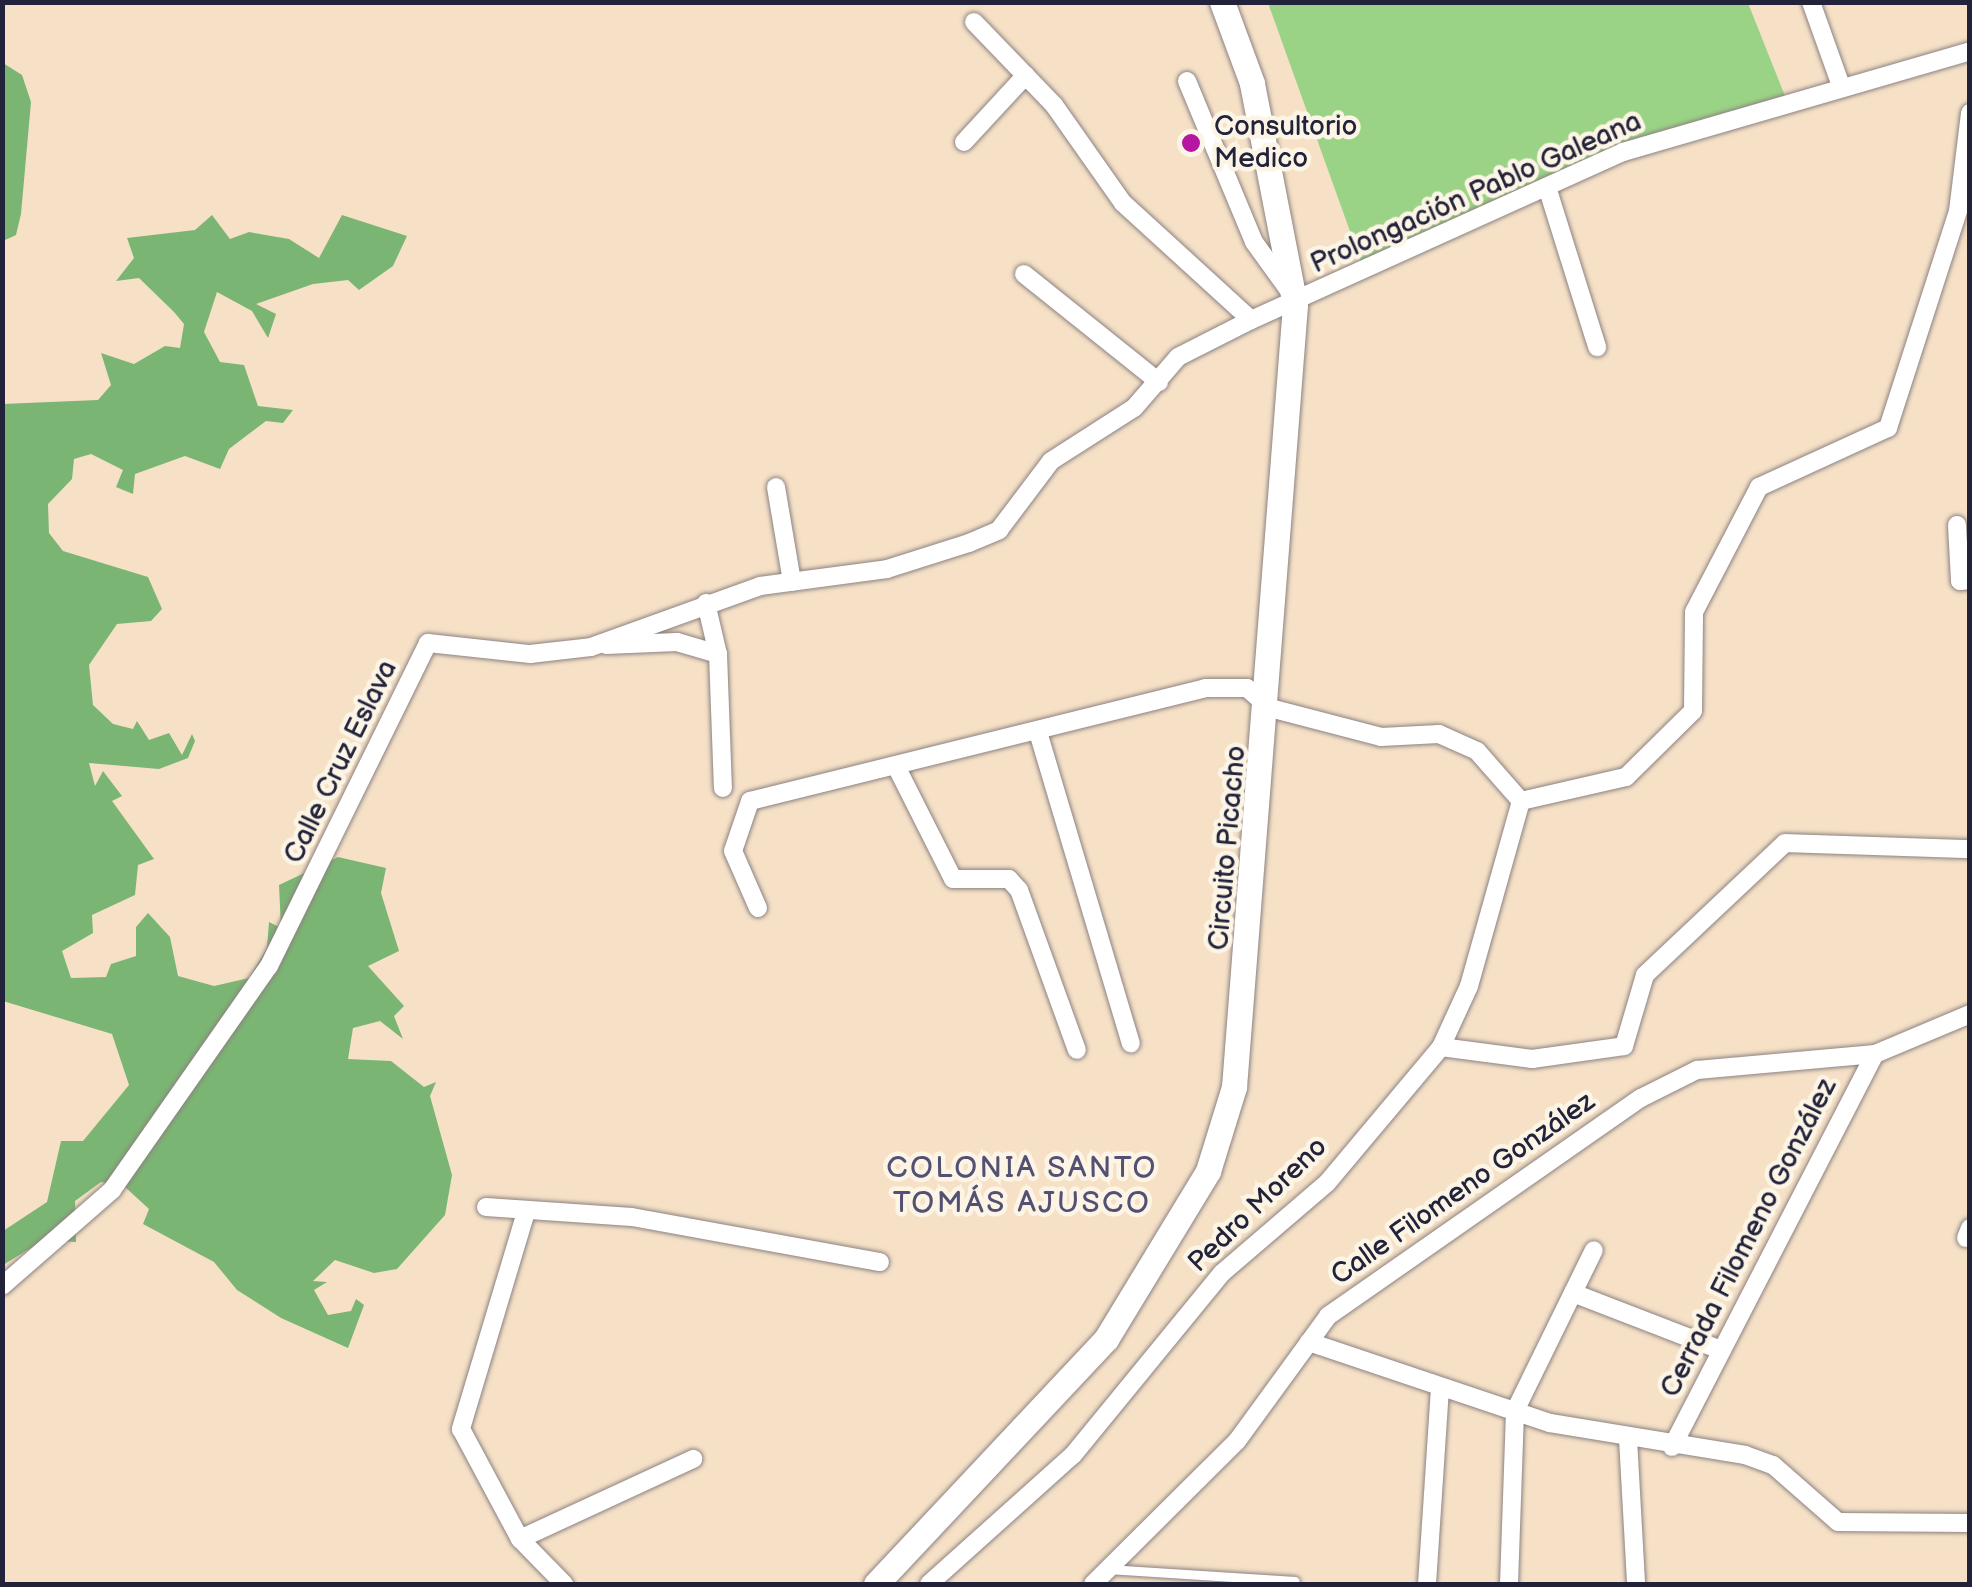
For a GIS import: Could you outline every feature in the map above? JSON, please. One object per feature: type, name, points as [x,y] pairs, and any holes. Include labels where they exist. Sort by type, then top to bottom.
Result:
[{"type":"main road","name":"Circuito Picacho","points":[[876,1584],[1106,1339],[1208,1170],[1242,1030],[1270,708],[1294,301],[1252,83],[1222,2]]},
{"type":"street","points":[[1811,2],[1840,83]]},
{"type":"street","points":[[974,22],[1026,75],[1123,203],[1251,320]]},
{"type":"street","name":"Prolongación Pablo Galeana","points":[[1294,301],[1623,152],[1840,83],[1970,51]]},
{"type":"street","points":[[964,142],[1026,75]]},
{"type":"street","points":[[1187,81],[1254,242],[1294,301]]},
{"type":"street","points":[[758,908],[733,852],[750,801],[898,770],[1205,688],[1247,688],[1270,708],[1381,737],[1439,734],[1477,751],[1522,801],[1626,777],[1693,711],[1694,612],[1759,487],[1888,428],[1964,210],[1970,113]]},
{"type":"street","points":[[1547,188],[1597,347]]},
{"type":"street","points":[[1024,274],[1159,382]]},
{"type":"street","name":"Calle Cruz Eslava","points":[[2,1286],[112,1190],[269,966],[428,644],[530,654],[591,647],[706,603],[792,582],[887,569],[1000,530],[1052,461],[1159,382],[1178,357],[1294,301]]},
{"type":"street","points":[[776,487],[792,582]]},
{"type":"street","points":[[1957,526],[1960,581],[1970,580]]},
{"type":"street","points":[[706,603],[718,654],[722,788]]},
{"type":"street","points":[[591,647],[677,642],[718,654]]},
{"type":"street","points":[[1038,732],[1132,1043]]},
{"type":"street","points":[[898,770],[953,878],[1009,880],[1019,890],[1077,1050]]},
{"type":"street","name":"Pedro Moreno","points":[[929,1584],[1073,1455],[1222,1273],[1327,1182],[1441,1047],[1469,986],[1522,801]]},
{"type":"street","points":[[1441,1047],[1532,1059],[1624,1046],[1644,975],[1785,844],[1970,849]]},
{"type":"street","name":"Calle Filomeno González","points":[[1093,1584],[1237,1441],[1328,1316],[1435,1235],[1548,1170],[1666,1082],[1697,1070],[1875,1054],[1970,1014]]},
{"type":"street","name":"Cerrada Filomeno González","points":[[1672,1446],[1875,1054]]},
{"type":"street","points":[[486,1207],[632,1217],[880,1262]]},
{"type":"street","points":[[526,1212],[461,1429],[520,1539],[564,1584]]},
{"type":"street","points":[[1509,1584],[1515,1412],[1594,1250]]},
{"type":"street","points":[[1573,1293],[1721,1350]]},
{"type":"street","points":[[1309,1342],[1515,1412],[1628,1439],[1772,1465],[1838,1522],[1970,1524]]},
{"type":"street","points":[[1427,1584],[1440,1387]]},
{"type":"street","points":[[1628,1439],[1636,1584]]},
{"type":"street","points":[[520,1539],[693,1460]]},
{"type":"lane","points":[[1105,1569],[1295,1582]]},
{"type":"green space","points":[[1268,3],[1748,3],[1787,101],[1623,152],[1365,273]]},
{"type":"green space","points":[[3,63],[22,75],[31,102],[21,214],[16,235],[3,241]]},
{"type":"green space","points":[[212,215],[230,239],[249,232],[289,239],[319,258],[342,215],[407,236],[393,266],[359,290],[348,280],[313,284],[256,304],[276,314],[268,338],[252,311],[217,292],[204,332],[220,362],[244,365],[258,406],[293,410],[283,423],[266,421],[229,449],[220,469],[185,456],[135,474],[133,494],[116,487],[123,470],[91,454],[74,459],[72,479],[48,504],[49,533],[63,551],[148,577],[162,609],[151,621],[117,624],[89,665],[93,705],[113,724],[133,729],[137,721],[149,740],[169,733],[182,755],[192,734],[195,741],[188,758],[159,769],[89,763],[95,786],[103,771],[122,796],[112,801],[154,859],[138,865],[135,895],[92,915],[93,933],[62,951],[71,978],[106,977],[111,964],[136,956],[136,927],[148,913],[170,937],[178,976],[214,986],[249,978],[267,948],[269,922],[281,928],[279,885],[338,857],[386,868],[381,893],[399,951],[368,966],[404,1006],[394,1016],[403,1039],[380,1021],[353,1028],[348,1059],[391,1061],[424,1087],[436,1082],[430,1096],[452,1175],[445,1215],[397,1269],[374,1273],[335,1260],[313,1281],[327,1282],[314,1290],[328,1315],[351,1311],[356,1299],[364,1305],[348,1348],[281,1318],[237,1290],[214,1262],[143,1224],[149,1209],[125,1187],[101,1182],[75,1201],[76,1242],[44,1240],[3,1265],[3,1231],[47,1202],[61,1141],[83,1141],[129,1085],[112,1034],[3,1001],[3,404],[98,400],[111,385],[101,353],[134,364],[165,346],[180,348],[184,324],[174,312],[139,278],[116,281],[134,258],[127,238],[195,230]]},
{"type":"place","name":"Consultorio Medico","points":[[1191,143]]},
{"type":"district","name":"COLONIA SANTO TOMÁS AJUSCO","points":[[1022,1185]]}]
